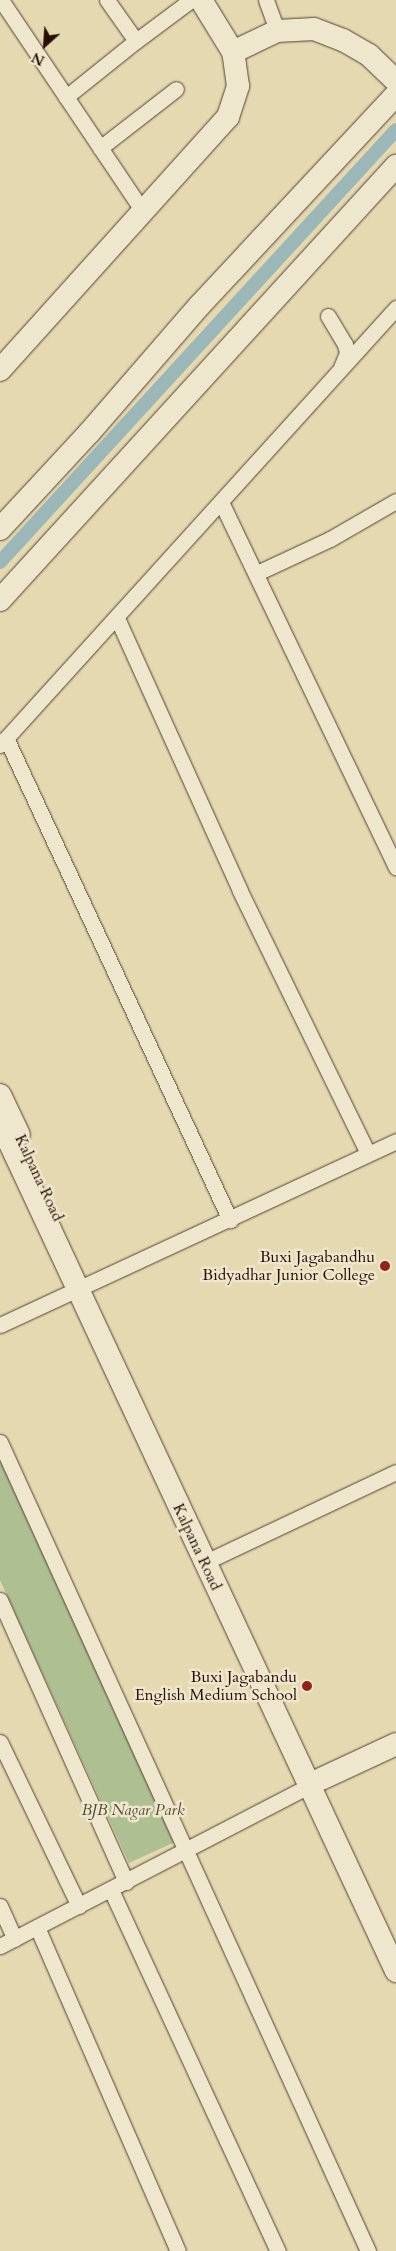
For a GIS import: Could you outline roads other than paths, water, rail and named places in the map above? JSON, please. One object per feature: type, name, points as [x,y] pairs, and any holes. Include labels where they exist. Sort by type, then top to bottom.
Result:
[{"type":"street","points":[[1,0],[5,16],[66,97],[144,213]]},
{"type":"street","points":[[106,0],[136,41]]},
{"type":"street","points":[[66,97],[191,0]]},
{"type":"street","points":[[0,370],[144,213],[228,117],[238,86],[233,52],[202,0]]},
{"type":"street","points":[[266,0],[277,31]]},
{"type":"street","points":[[233,52],[277,31],[314,28],[343,40],[393,70]]},
{"type":"street","points":[[100,148],[176,89]]},
{"type":"street","points":[[0,529],[90,433],[200,305],[396,95]]},
{"type":"street","points":[[0,600],[396,166]]},
{"type":"street","points":[[230,1220],[3,742],[222,504],[396,308]]},
{"type":"street","points":[[328,316],[347,353],[338,372]]},
{"type":"street","points":[[257,573],[330,539],[396,501]]},
{"type":"street","points":[[222,504],[257,573],[396,867]]},
{"type":"street","points":[[117,618],[240,891],[368,1154]]},
{"type":"street","name":"Kalpana Road","points":[[0,1095],[83,1287],[314,1783],[396,1939]]},
{"type":"street","name":"Kalpana Road","points":[[0,1122],[216,1557],[396,1971]]},
{"type":"street","points":[[0,1325],[230,1220],[396,1141]]},
{"type":"street","points":[[0,1442],[368,2251]]},
{"type":"street","points":[[216,1557],[396,1472]]},
{"type":"street","points":[[0,1600],[126,1882]]},
{"type":"street","points":[[0,1742],[79,1906]]},
{"type":"street","points":[[0,1946],[185,1852],[314,1783],[396,1744]]},
{"type":"street","points":[[111,1890],[278,2251]]},
{"type":"street","points":[[0,1906],[15,1939]]},
{"type":"street","points":[[37,1927],[178,2251]]},
{"type":"waterway","points":[[0,562],[396,130]]},
{"type":"place","name":"Buxi Jagabandhu Bidyadhar Junior College","points":[[385,1266]]},
{"type":"place","name":"Buxi Jagabandu English Medium School","points":[[307,1686]]},
{"type":"park label","name":"BJB Nagar Park","points":[[133,1810]]}]
